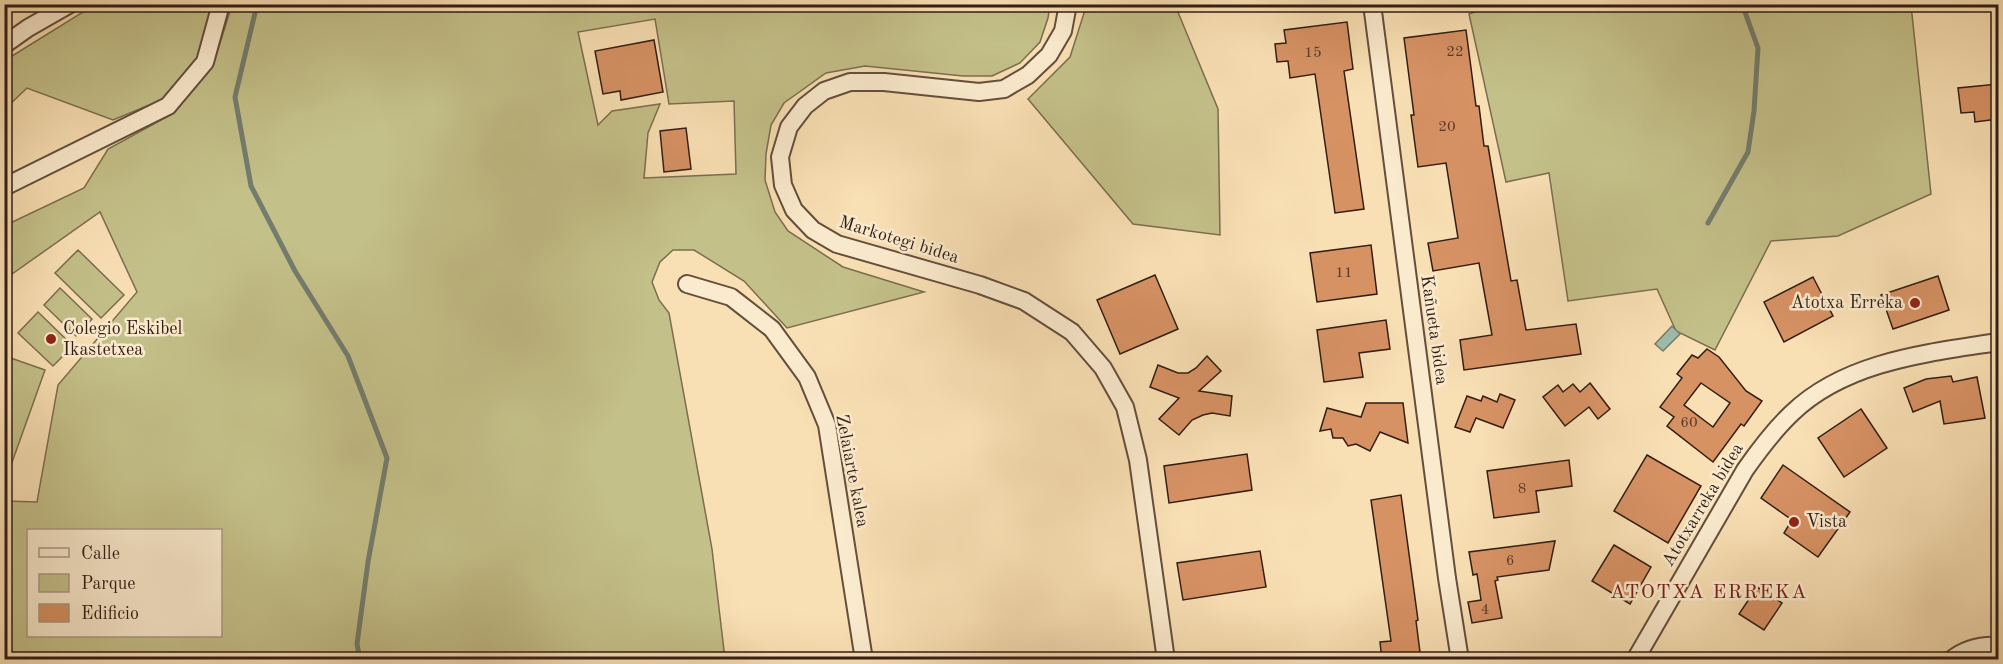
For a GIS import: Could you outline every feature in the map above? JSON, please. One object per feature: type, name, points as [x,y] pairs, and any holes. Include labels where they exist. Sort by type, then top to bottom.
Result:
[{"type":"street","points":[[4,45],[70,4]]},
{"type":"street","points":[[4,187],[168,106],[205,62],[221,4]]},
{"type":"street","name":"Markotegi bidea","points":[[1068,4],[1063,31],[1049,55],[1028,75],[1004,89],[979,92],[884,82],[850,82],[824,91],[805,106],[789,127],[780,157],[783,185],[794,210],[813,230],[837,244],[980,285],[1024,301],[1072,332],[1103,368],[1125,407],[1138,460],[1166,660]]},
{"type":"street","name":"Kañueta bidea","points":[[1372,4],[1460,660]]},
{"type":"street","name":"Zelaiarte kalea","points":[[687,284],[731,297],[739,303],[772,329],[807,377],[827,425],[864,660]]},
{"type":"street","name":"Atotxarreka bidea","points":[[1635,660],[1745,470],[1766,441],[1793,412],[1827,386],[1875,366],[1933,352],[1998,342]]},
{"type":"street","points":[[1951,660],[1960,652],[1987,645],[1998,646]]},
{"type":"green space","points":[[1497,4],[1911,5],[1931,194],[1838,236],[1771,241],[1715,350],[1676,331],[1657,289],[1568,301],[1549,173],[1506,182],[1469,14]]},
{"type":"green space","points":[[93,5],[215,5],[200,55],[164,99],[113,120],[27,88],[5,109],[4,61]]},
{"type":"green space","points":[[232,5],[1050,5],[1040,42],[1020,63],[992,76],[963,76],[865,66],[826,73],[784,103],[771,125],[766,154],[765,180],[775,212],[788,231],[843,267],[924,292],[787,328],[744,281],[694,250],[673,250],[660,262],[652,282],[659,300],[669,313],[712,549],[725,659],[5,659],[5,501],[37,502],[58,385],[137,292],[100,212],[12,274],[5,263],[4,226],[84,188],[108,149],[174,113],[213,65]],"holes":[[[655,19],[669,104],[734,101],[736,174],[644,178],[648,133],[660,104],[612,111],[598,125],[578,32]]]},
{"type":"green space","points":[[1084,5],[1175,5],[1218,109],[1220,235],[1133,224],[1028,99],[1070,57],[1085,10]]},
{"type":"green space","points":[[78,250],[124,295],[101,318],[55,273]]},
{"type":"green space","points":[[60,288],[92,319],[76,336],[44,305]]},
{"type":"green space","points":[[38,312],[73,346],[53,366],[18,333]]},
{"type":"green space","points":[[5,356],[45,370],[10,468],[5,466]]},
{"type":"shaded area","points":[[1672,326],[1680,334],[1663,351],[1655,344]]},
{"type":"building","points":[[1347,22],[1353,69],[1344,71],[1364,209],[1335,213],[1315,74],[1290,78],[1288,61],[1277,62],[1275,44],[1286,43],[1284,30]]},
{"type":"building","points":[[1466,30],[1476,106],[1479,106],[1484,146],[1488,146],[1511,281],[1517,280],[1526,330],[1576,324],[1581,354],[1464,370],[1460,340],[1492,335],[1479,263],[1433,271],[1428,243],[1458,238],[1446,163],[1418,167],[1404,38]]},
{"type":"building","points":[[654,40],[663,92],[621,100],[620,91],[603,94],[595,51]]},
{"type":"building","points":[[1998,84],[1998,119],[1975,122],[1974,112],[1961,113],[1958,88]]},
{"type":"building","points":[[686,128],[691,169],[664,172],[660,131]]},
{"type":"building","points":[[1371,245],[1377,294],[1317,302],[1310,253]]},
{"type":"building","points":[[1155,275],[1178,329],[1120,354],[1097,300]]},
{"type":"building","name":"Atotxa Erreka","points":[[1938,276],[1949,310],[1893,329],[1881,295]]},
{"type":"building","points":[[1813,277],[1833,316],[1784,342],[1764,302]]},
{"type":"building","points":[[1386,320],[1390,349],[1359,353],[1363,377],[1324,382],[1317,330]]},
{"type":"building","points":[[1707,349],[1719,357],[1746,391],[1762,401],[1744,426],[1741,424],[1713,462],[1667,426],[1674,417],[1660,407],[1682,378],[1677,374],[1692,355],[1698,358]],"holes":[[[1701,383],[1730,403],[1713,427],[1684,405]]]},
{"type":"building","points":[[1207,356],[1221,371],[1199,391],[1232,396],[1230,416],[1212,413],[1203,415],[1192,420],[1179,435],[1159,419],[1179,398],[1150,387],[1158,365],[1178,373],[1188,373]]},
{"type":"building","points":[[1951,376],[1953,382],[1977,377],[1985,418],[1944,424],[1940,401],[1913,412],[1904,388],[1926,379]]},
{"type":"building","points":[[1590,383],[1610,409],[1598,419],[1589,407],[1565,426],[1543,397],[1558,385],[1563,392],[1573,384],[1580,392]]},
{"type":"building","points":[[1500,394],[1515,400],[1503,428],[1476,418],[1470,432],[1455,427],[1467,396],[1481,401],[1483,396],[1497,402]]},
{"type":"building","points":[[1366,403],[1403,403],[1408,443],[1380,432],[1370,451],[1356,444],[1348,446],[1343,438],[1333,438],[1331,429],[1320,431],[1327,408],[1361,417]]},
{"type":"building","points":[[1861,409],[1887,448],[1844,477],[1818,438]]},
{"type":"building","points":[[1247,454],[1252,490],[1169,503],[1164,466]]},
{"type":"building","points":[[1647,455],[1701,486],[1668,543],[1614,511]]},
{"type":"building","points":[[1569,460],[1572,486],[1536,491],[1539,512],[1494,518],[1487,471]]},
{"type":"building","points":[[1783,465],[1850,512],[1818,557],[1784,533],[1792,520],[1761,498]]},
{"type":"building","points":[[1401,495],[1418,620],[1416,621],[1421,660],[1382,660],[1380,642],[1391,641],[1371,500]]},
{"type":"building","points":[[1555,541],[1549,570],[1497,577],[1498,580],[1495,581],[1502,618],[1472,623],[1468,602],[1481,600],[1477,574],[1473,575],[1469,552]]},
{"type":"building","points":[[1614,545],[1651,567],[1630,604],[1592,581]]},
{"type":"building","points":[[1260,551],[1266,587],[1183,600],[1177,563]]},
{"type":"building","points":[[1757,587],[1782,603],[1764,630],[1739,614]]},
{"type":"waterway","points":[[1708,223],[1748,152],[1754,111],[1758,48],[1742,4]]},
{"type":"waterway","points":[[255,13],[235,97],[251,186],[295,271],[348,356],[387,458],[368,562],[357,644],[360,660]]},
{"type":"place","name":"Atotxa Erreka","points":[[1915,303]]},
{"type":"place","name":"Colegio Eskibel Ikastetxea","points":[[51,339]]},
{"type":"place","name":"Vista","points":[[1794,522]]},
{"type":"district","name":"ATOTXA ERREKA","points":[[1709,593]]}]
